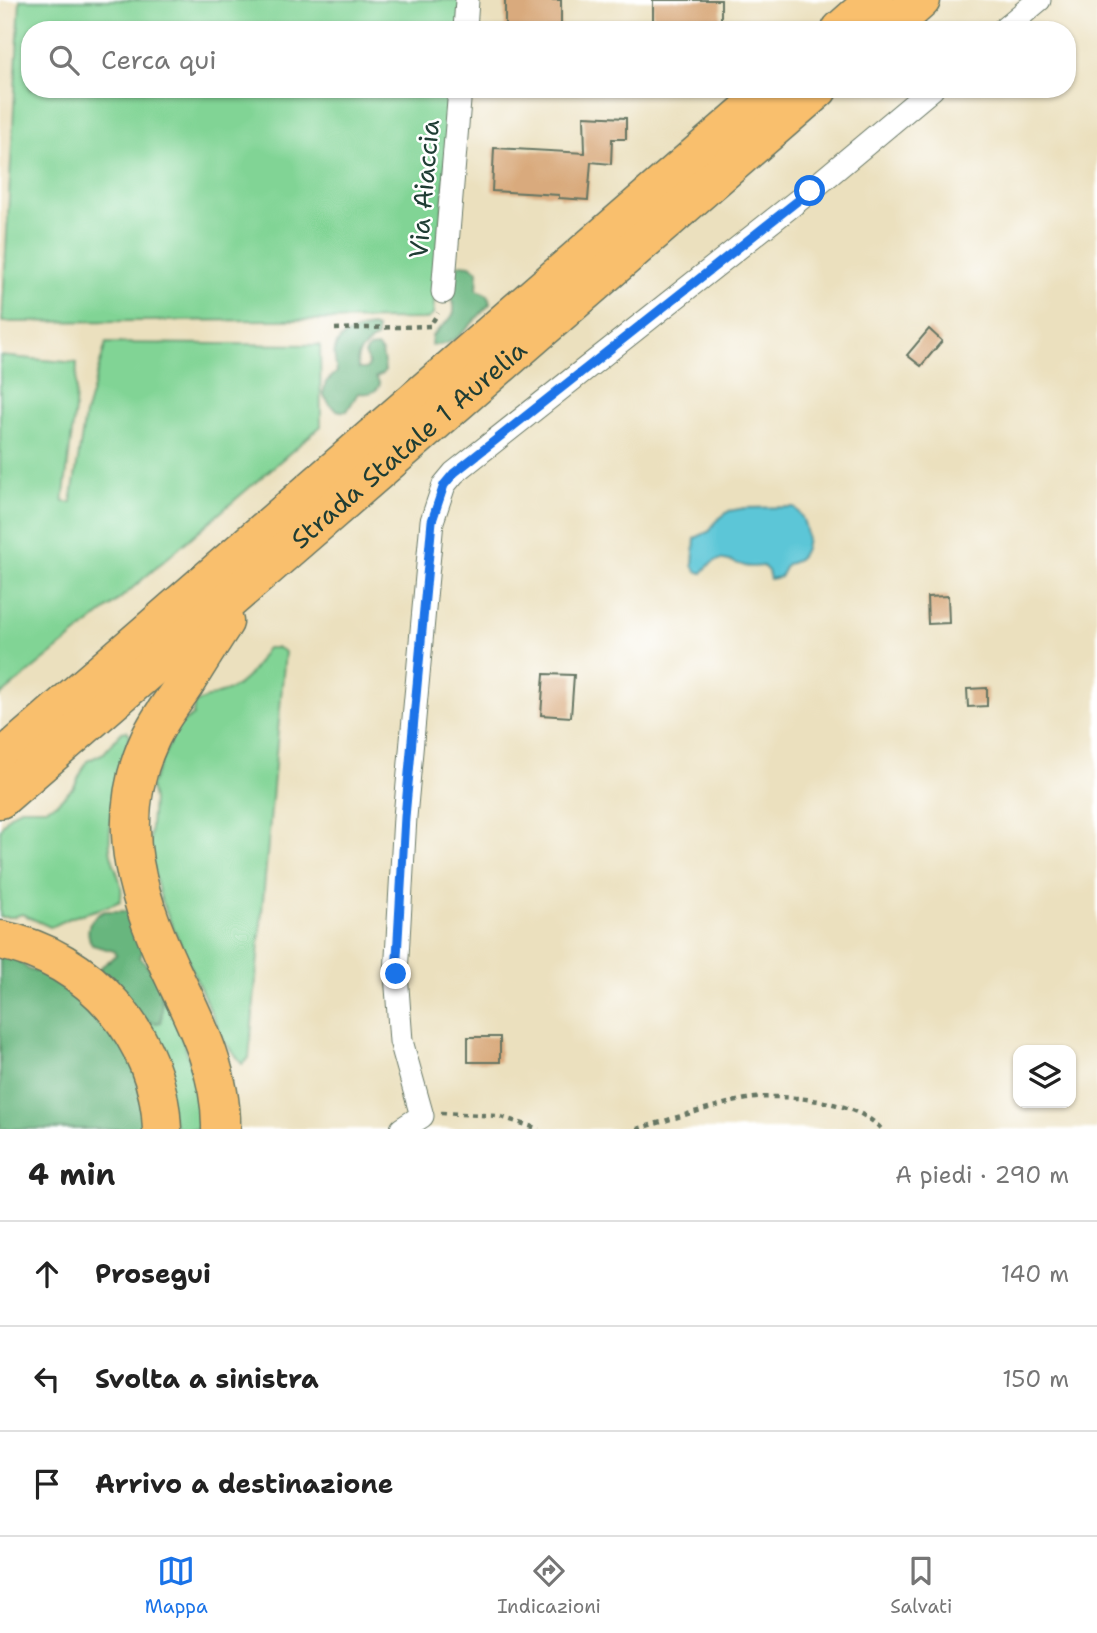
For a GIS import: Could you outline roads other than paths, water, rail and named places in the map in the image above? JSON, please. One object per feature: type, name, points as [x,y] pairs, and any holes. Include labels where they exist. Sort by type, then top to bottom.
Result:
[{"type":"highway","points":[[830,21],[847,0]]},
{"type":"highway","points":[[851,21],[875,0]]},
{"type":"highway","points":[[897,21],[921,0]]},
{"type":"highway","name":"Strada Statale 1 Aurelia","points":[[0,761],[763,98]]},
{"type":"highway","name":"Strada Statale 1 Aurelia","points":[[0,799],[808,98]]},
{"type":"highway","points":[[221,1129],[217,1091],[205,1044],[160,948],[139,890],[133,865],[132,817],[138,774],[150,739],[165,711],[247,585]]},
{"type":"highway","points":[[0,940],[37,949],[58,960],[87,980],[115,1008],[134,1037],[153,1077],[159,1096],[162,1129]]},
{"type":"street","points":[[466,21],[467,0]]},
{"type":"street","points":[[1014,21],[1039,0]]},
{"type":"street","name":"Via Aiaccia","points":[[443,292],[459,98]]},
{"type":"street","points":[[402,1129],[422,1116],[401,1041],[396,974],[405,817],[432,521],[444,485],[454,473],[810,191],[921,98]]},
{"type":"water","points":[[794,507],[804,522],[807,539],[801,555],[787,564],[780,577],[770,579],[763,566],[747,567],[722,560],[712,563],[702,573],[696,571],[693,565],[695,538],[710,531],[715,522],[729,511]]}]
